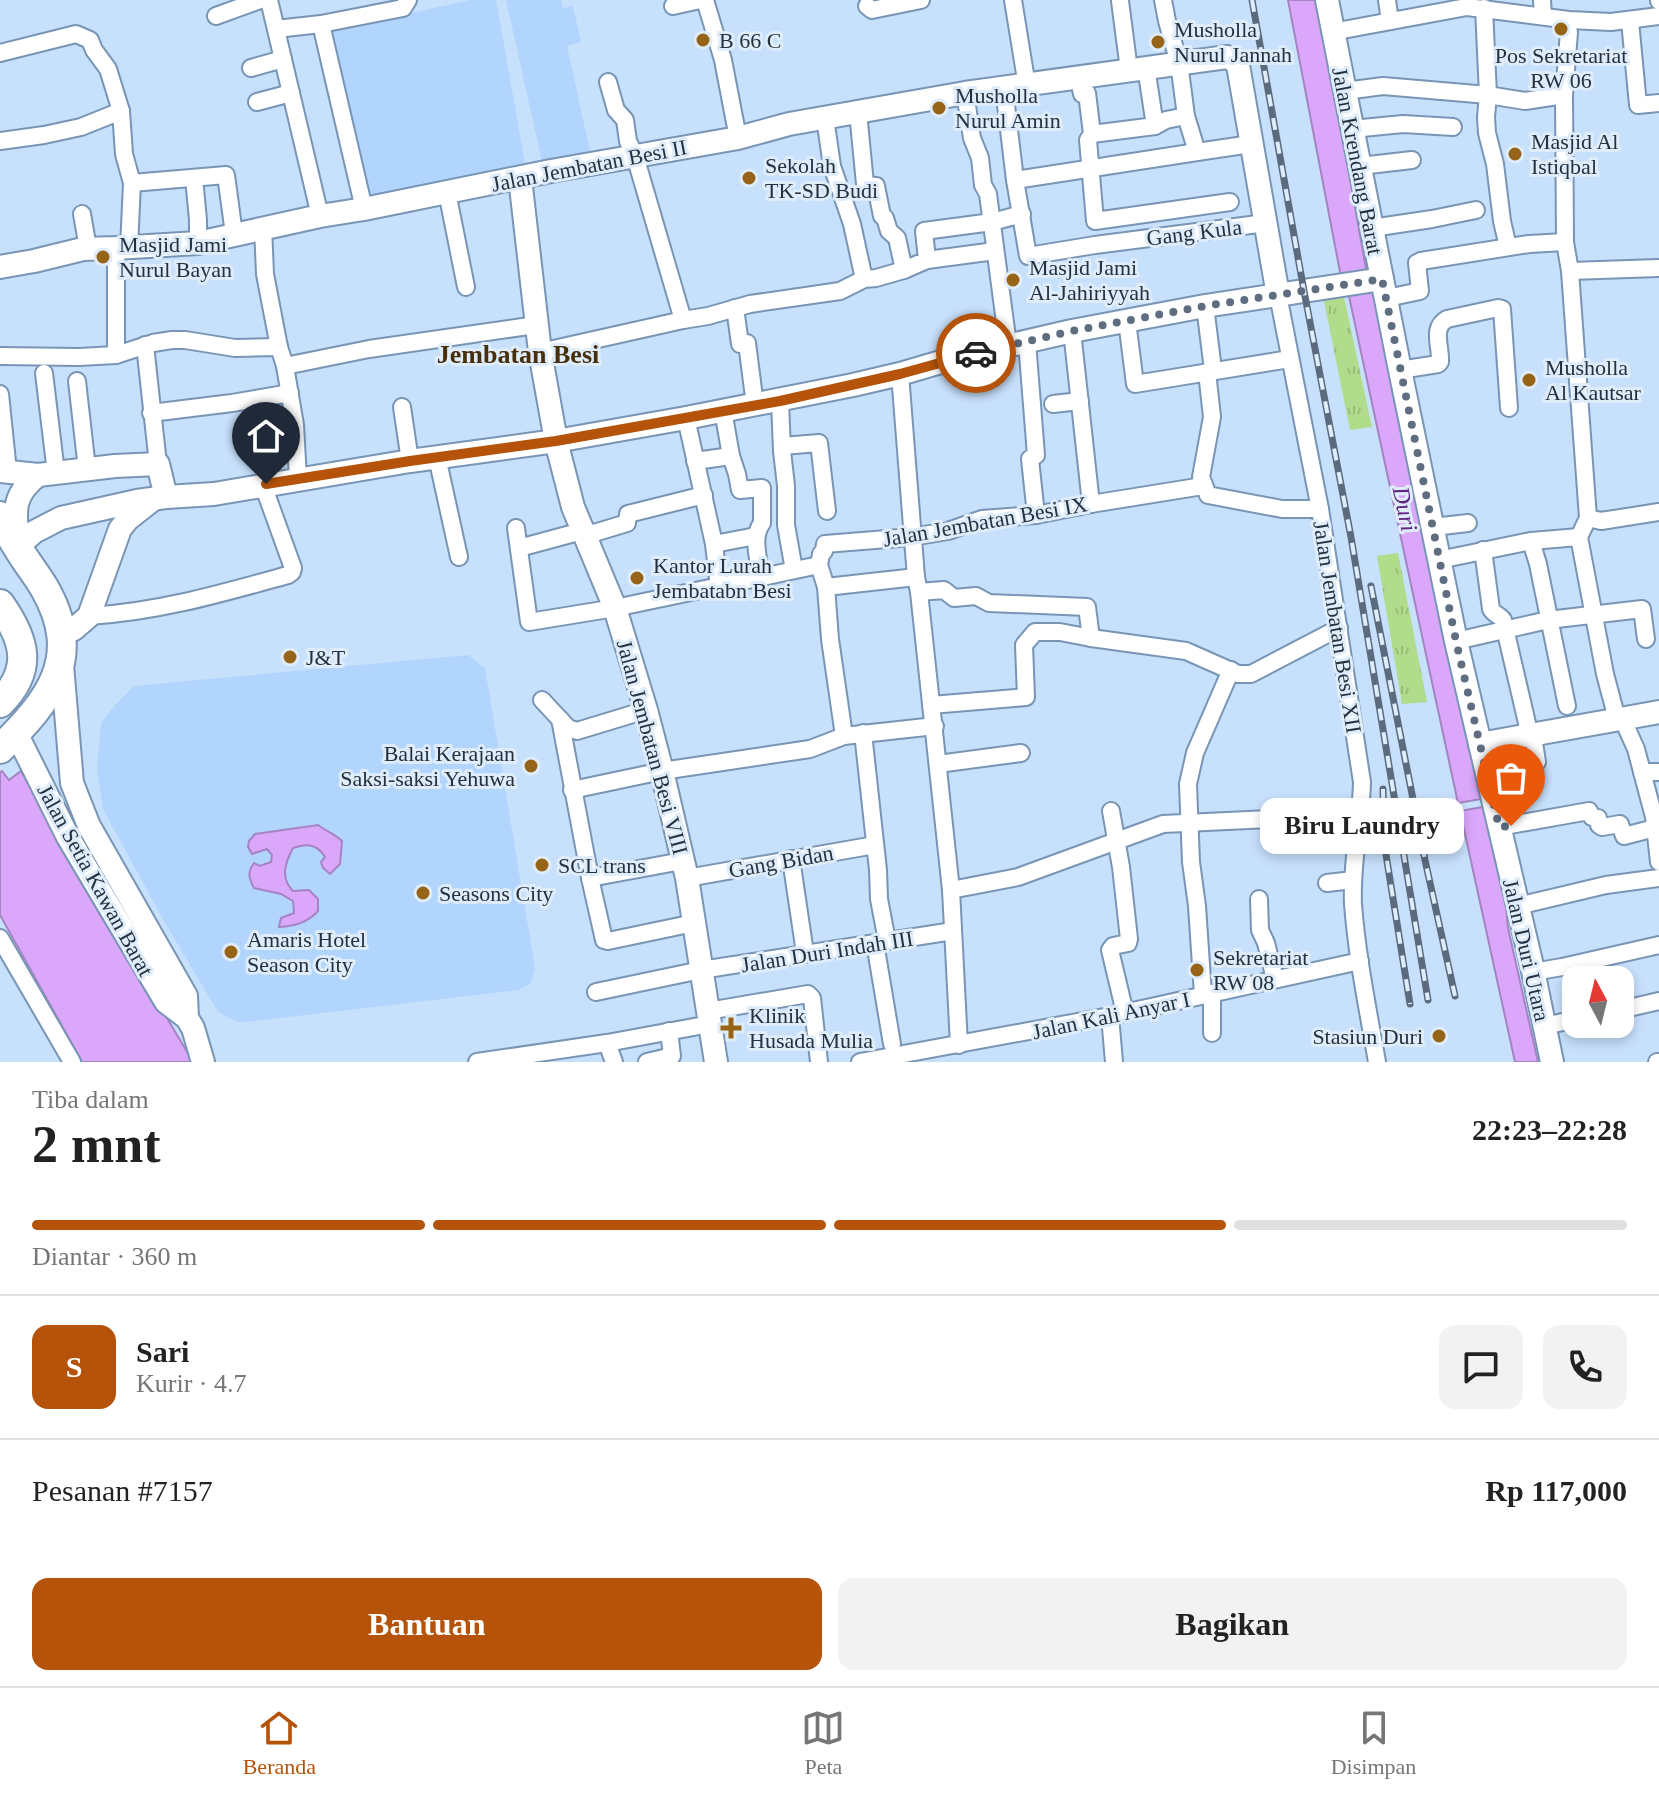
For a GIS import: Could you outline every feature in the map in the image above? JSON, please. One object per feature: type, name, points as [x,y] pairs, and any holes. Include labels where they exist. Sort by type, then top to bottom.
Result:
[{"type":"highway","points":[[0,516],[54,608],[62,648],[53,685],[40,706],[10,739]]},
{"type":"highway","points":[[0,604],[19,639],[23,658],[20,676],[0,703]]},
{"type":"street","points":[[216,16],[260,0]]},
{"type":"street","points":[[269,0],[320,216]]},
{"type":"street","points":[[276,29],[321,24],[403,8],[408,0]]},
{"type":"street","points":[[673,6],[702,0],[723,60],[738,138]]},
{"type":"street","points":[[867,6],[872,10],[921,0]]},
{"type":"street","points":[[1013,0],[1027,86]]},
{"type":"street","points":[[1163,0],[1179,63],[1186,116],[1197,152]]},
{"type":"street","name":"Jalan Krendang Barat","points":[[1327,0],[1381,286],[1480,744]]},
{"type":"street","points":[[1387,0],[1390,21]]},
{"type":"street","points":[[1120,1],[1155,126]]},
{"type":"street","points":[[1332,32],[1461,4],[1484,8],[1542,8],[1569,20],[1630,21],[1659,16]]},
{"type":"street","points":[[1484,8],[1487,133],[1508,247]]},
{"type":"street","points":[[1630,21],[1638,105],[1659,103]]},
{"type":"street","points":[[321,24],[364,209]]},
{"type":"street","points":[[1569,32],[1564,95],[1565,242],[1570,271],[1588,518],[1579,537],[1605,674],[1627,729],[1651,772],[1659,862]]},
{"type":"street","points":[[0,53],[76,34],[90,40],[108,69],[121,111],[124,154],[132,183],[122,248],[116,355]]},
{"type":"street","name":"Jalan Jembatan Besi II","points":[[0,267],[88,248],[198,243],[263,227],[738,138],[789,124],[965,93],[1227,57],[1238,65],[1278,295]]},
{"type":"street","points":[[251,68],[283,59]]},
{"type":"street","points":[[1079,79],[1082,94],[1087,93],[1092,134],[1088,140],[1095,245]]},
{"type":"street","points":[[608,82],[616,110],[625,120],[628,141],[683,320]]},
{"type":"street","points":[[1345,91],[1383,86],[1525,101],[1564,95]]},
{"type":"street","points":[[927,260],[924,231],[992,222],[1022,214],[1004,88]]},
{"type":"street","points":[[257,102],[291,93]]},
{"type":"street","points":[[965,93],[972,138],[988,194],[995,251],[1017,344],[1036,455],[1030,459],[1036,515]]},
{"type":"street","points":[[0,141],[81,127],[121,111]]},
{"type":"street","points":[[858,112],[865,185],[876,186],[882,216],[889,231],[897,238],[904,270]]},
{"type":"street","points":[[1092,134],[1155,126],[1186,116]]},
{"type":"street","points":[[825,118],[832,166],[852,224],[864,279]]},
{"type":"street","points":[[1352,129],[1403,124],[1453,127]]},
{"type":"street","points":[[1015,180],[1251,144]]},
{"type":"street","points":[[1360,166],[1412,160]]},
{"type":"street","points":[[132,183],[226,175],[234,234]]},
{"type":"street","points":[[194,178],[198,243]]},
{"type":"street","name":"Jalan Jembatan Besi VIII","points":[[520,178],[536,325],[556,441],[573,507],[615,608],[662,771],[684,869],[716,1062]]},
{"type":"street","points":[[447,192],[466,287]]},
{"type":"street","points":[[1095,221],[1230,202]]},
{"type":"street","points":[[1372,228],[1476,210]]},
{"type":"street","points":[[82,214],[88,248]]},
{"type":"street","name":"Gang Kula","points":[[1022,214],[1028,256],[1266,223]]},
{"type":"street","points":[[263,227],[265,274],[290,393],[298,479]]},
{"type":"street","points":[[18,546],[34,532],[61,518],[137,501],[214,494],[410,461],[556,441],[780,401],[1072,331],[1205,306],[1339,286],[1381,286],[1420,291],[1417,263],[1421,261],[1508,247],[1565,242]]},
{"type":"street","points":[[540,352],[735,308],[840,291],[864,279],[904,270],[927,260],[995,251]]},
{"type":"street","points":[[1570,271],[1659,268]]},
{"type":"street","name":"Jalan Jembatan Besi XII","points":[[1278,295],[1320,509],[1362,782],[1353,903],[1377,1062]]},
{"type":"street","points":[[1205,306],[1212,417],[1201,477],[1208,495],[1282,509],[1320,509]]},
{"type":"street","points":[[735,308],[740,344],[747,343],[755,405]]},
{"type":"street","points":[[1400,370],[1440,362],[1437,327],[1441,322],[1502,309],[1509,408]]},
{"type":"street","points":[[1127,321],[1135,384],[1290,359]]},
{"type":"street","points":[[285,366],[369,349],[536,325]]},
{"type":"street","points":[[1072,331],[1091,504]]},
{"type":"street","points":[[0,356],[116,355],[145,345],[185,340],[235,348],[279,347]]},
{"type":"street","points":[[145,345],[159,498]]},
{"type":"street","points":[[44,373],[47,474]]},
{"type":"street","points":[[900,374],[912,537],[951,890],[959,1045]]},
{"type":"street","points":[[77,381],[87,469]]},
{"type":"street","points":[[151,413],[290,393]]},
{"type":"street","points":[[0,394],[4,471],[47,474],[158,464]]},
{"type":"street","points":[[780,401],[786,525],[794,570]]},
{"type":"street","points":[[1053,404],[1080,401]]},
{"type":"street","points":[[402,407],[410,461]]},
{"type":"street","points":[[723,410],[740,490],[786,486]]},
{"type":"street","points":[[686,418],[714,544],[719,587]]},
{"type":"street","points":[[782,446],[819,443],[827,511]]},
{"type":"street","points":[[695,461],[731,456]]},
{"type":"street","points":[[437,457],[459,557]]},
{"type":"street","points":[[18,546],[14,509],[19,495],[28,483],[47,474]]},
{"type":"street","points":[[89,616],[138,612],[203,599],[292,572],[263,485]]},
{"type":"street","name":"Jalan Jembatan Besi IX","points":[[819,565],[825,544],[912,537],[948,531],[982,519],[1036,515],[1203,486]]},
{"type":"street","points":[[761,577],[756,536],[762,523],[762,488]]},
{"type":"street","points":[[519,548],[582,531],[594,533],[627,523],[628,514],[704,495]]},
{"type":"street","points":[[62,648],[74,629],[89,616],[120,529],[128,519],[159,498]]},
{"type":"street","points":[[1588,518],[1601,521],[1659,512]]},
{"type":"street","points":[[1433,527],[1468,523]]},
{"type":"street","points":[[516,528],[529,622],[615,608],[819,565],[826,587],[844,736]]},
{"type":"street","points":[[714,544],[756,536]]},
{"type":"street","points":[[1439,560],[1531,541],[1579,537]]},
{"type":"street","points":[[1531,541],[1567,706]]},
{"type":"street","points":[[1483,550],[1491,609],[1502,618],[1506,631],[1537,762]]},
{"type":"street","points":[[826,587],[918,584],[944,590],[954,598],[976,596],[989,603],[1087,607],[1091,638]]},
{"type":"street","points":[[1456,641],[1548,620],[1643,609],[1646,639]]},
{"type":"street","points":[[931,705],[1026,697],[1024,645],[1035,632],[1060,632],[1186,651],[1238,674],[1251,674],[1339,628]]},
{"type":"street","name":"Jalan Setia Kawan Barat","points":[[62,648],[72,783],[89,826],[186,996],[187,1018]]},
{"type":"street","points":[[1212,1033],[1191,862],[1188,784],[1195,753],[1231,670]]},
{"type":"street","points":[[542,700],[568,728],[577,731],[646,710]]},
{"type":"street","points":[[1480,744],[1659,712]]},
{"type":"street","points":[[560,719],[604,940],[694,923]]},
{"type":"street","points":[[572,790],[662,771],[810,749],[844,736],[935,726]]},
{"type":"street","points":[[863,733],[881,942],[897,1054]]},
{"type":"street","name":"Jalan Setia Kawan Barat","points":[[10,739],[166,1002],[187,1018],[207,1058]]},
{"type":"street","name":"Jalan Duri Utara","points":[[1480,744],[1552,1062]]},
{"type":"street","points":[[938,764],[1021,753]]},
{"type":"street","points":[[1111,811],[1129,939],[1128,943],[1113,946],[1110,950],[1117,1015],[1114,1062]]},
{"type":"street","points":[[951,890],[1018,877],[1163,824],[1361,811]]},
{"type":"street","points":[[1499,827],[1589,811],[1592,817],[1598,818],[1602,827],[1620,824],[1624,836],[1656,821]]},
{"type":"street","name":"Gang Bidan","points":[[590,878],[791,859],[875,845]]},
{"type":"street","points":[[791,859],[805,953]]},
{"type":"street","points":[[1518,906],[1593,888],[1659,878]]},
{"type":"street","points":[[1327,883],[1353,880]]},
{"type":"street","points":[[1259,899],[1260,930],[1275,979]]},
{"type":"street","name":"Jalan Duri Indah III","points":[[596,992],[701,970],[953,931]]},
{"type":"street","points":[[0,938],[72,1062]]},
{"type":"street","points":[[1533,972],[1659,945]]},
{"type":"street","name":"Jalan Kali Anyar I","points":[[860,1062],[1117,1015],[1360,961]]},
{"type":"street","points":[[480,1062],[515,1059],[669,1031],[709,1017],[808,994],[812,998],[819,1062]]},
{"type":"street","points":[[1634,1007],[1659,1001]]},
{"type":"street","points":[[1545,1026],[1562,1022]]},
{"type":"street","points":[[647,1062],[672,1056],[669,1031]]},
{"type":"street","points":[[607,1043],[614,1062]]},
{"type":"shaded area","points":[[471,0],[496,0],[526,169],[370,196],[332,30]]},
{"type":"shaded area","points":[[506,0],[561,0],[563,8],[573,6],[581,42],[567,46],[590,151],[542,162]]},
{"type":"shaded area","points":[[468,655],[485,668],[535,968],[530,984],[518,990],[246,1022],[238,1022],[218,1012],[103,809],[97,769],[101,723],[134,686]]},
{"type":"green space","points":[[1342,288],[1372,427],[1350,430],[1322,291]]},
{"type":"green space","points":[[1398,553],[1427,702],[1402,704],[1377,556]]},
{"type":"water","points":[[1288,0],[1318,0],[1367,274],[1341,277]]},
{"type":"water","name":"Duri","points":[[1374,282],[1450,664],[1481,799],[1458,803],[1347,287]]},
{"type":"water","points":[[2,771],[9,780],[21,771],[193,1062],[82,1062],[0,915]]},
{"type":"water","points":[[1483,807],[1505,894],[1508,928],[1538,1062],[1515,1062],[1460,811]]},
{"type":"water","points":[[318,825],[342,841],[340,864],[330,874],[323,868],[321,862],[325,857],[319,849],[307,845],[293,848],[286,865],[286,881],[293,891],[309,890],[318,899],[318,911],[300,923],[279,927],[281,918],[294,913],[293,901],[281,894],[254,888],[250,869],[254,863],[260,866],[271,862],[272,855],[267,849],[252,854],[249,841],[255,834]]},
{"type":"railway","points":[[1252,0],[1351,537],[1428,1000]]},
{"type":"railway","points":[[1371,586],[1455,996]]},
{"type":"railway","points":[[1383,789],[1384,841],[1410,1004]]},
{"type":"way so far","points":[[976,353],[1205,306],[1382,279],[1456,641],[1499,827],[1511,826]]},
{"type":"place","name":"Pos Sekretariat RW 06","points":[[1561,29]]},
{"type":"place","name":"B 66 C","points":[[703,40]]},
{"type":"place","name":"Musholla Nurul Jannah","points":[[1158,42]]},
{"type":"place","name":"Musholla Nurul Amin","points":[[939,108]]},
{"type":"place","name":"Masjid Al Istiqbal","points":[[1515,154]]},
{"type":"place","name":"Sekolah TK-SD Budi","points":[[749,178]]},
{"type":"place","name":"Masjid Jami Nurul Bayan","points":[[103,257]]},
{"type":"place","name":"Masjid Jami Al-Jahiriyyah","points":[[1013,280]]},
{"type":"place","name":"Musholla Al Kautsar","points":[[1529,380]]},
{"type":"place","name":"Kantor Lurah Jembatabn Besi","points":[[637,578]]},
{"type":"place","name":"J&T","points":[[290,657]]},
{"type":"place","name":"Balai Kerajaan Saksi-saksi Yehuwa","points":[[531,766]]},
{"type":"place","name":"Biru Laundry","points":[[1511,826]]},
{"type":"place","name":"SCL trans","points":[[542,865]]},
{"type":"place","name":"Seasons City","points":[[423,893]]},
{"type":"place","name":"Amaris Hotel Season City","points":[[231,952]]},
{"type":"place","name":"Sekretariat RW 08","points":[[1197,970]]},
{"type":"place","name":"Klinik Husada Mulia","points":[[731,1028]]},
{"type":"place","name":"Stasiun Duri","points":[[1439,1036]]},
{"type":"district","name":"Jembatan Besi","points":[[518,354]]},
{"type":"route","points":[[266,484],[556,441],[780,401],[976,353]]}]
